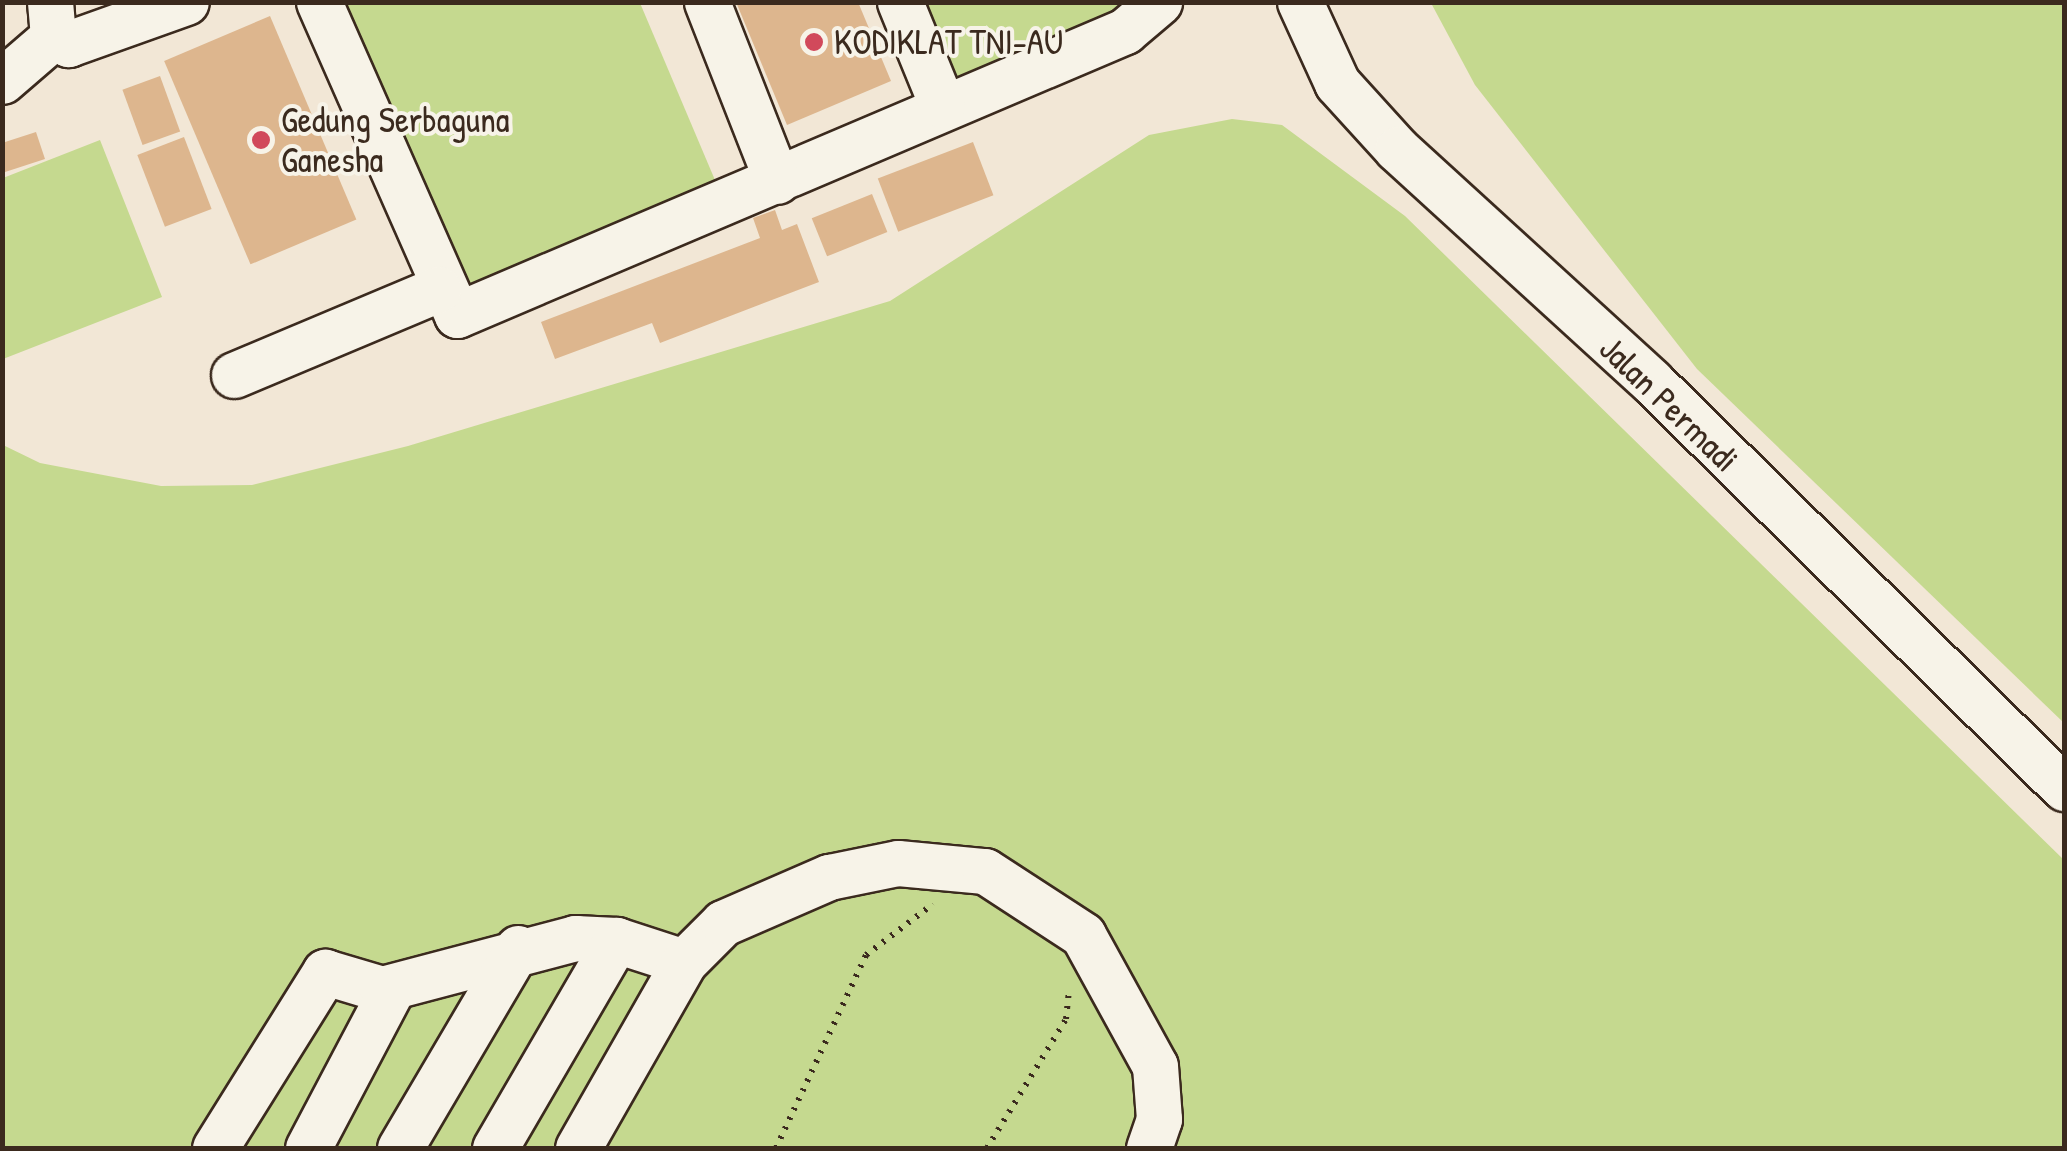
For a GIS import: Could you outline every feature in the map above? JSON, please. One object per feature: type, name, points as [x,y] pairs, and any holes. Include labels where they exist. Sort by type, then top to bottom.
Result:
[{"type":"street","points":[[2,81],[52,20],[68,44],[186,2]]},
{"type":"street","points":[[319,2],[448,312],[466,312],[942,105],[1126,31],[1159,2]]},
{"type":"street","points":[[707,2],[777,180]]},
{"type":"street","points":[[900,2],[942,105]]},
{"type":"street","name":"Jalan Permadi","points":[[1300,2],[1337,83],[1396,149],[1651,381],[2064,788]]},
{"type":"street","points":[[234,375],[439,289]]},
{"type":"street","points":[[578,1148],[684,962],[723,922],[829,876],[898,864],[985,871],[1083,935],[1154,1066],[1158,1119],[1150,1148]]},
{"type":"street","points":[[215,1148],[319,975],[393,987],[518,948],[616,940],[684,962]]},
{"type":"street","points":[[494,1148],[616,940]]},
{"type":"street","points":[[400,1148],[518,948]]},
{"type":"street","points":[[308,1148],[393,987]]},
{"type":"path","points":[[776,1148],[866,956],[985,871]]},
{"type":"path","points":[[988,1148],[1066,1018],[1064,952],[1083,935]]},
{"type":"green space","points":[[325,3],[640,3],[723,199],[455,312]]},
{"type":"green space","points":[[913,3],[1128,3],[1135,21],[951,96]]},
{"type":"green space","points":[[1431,3],[2064,3],[2064,723],[1697,369],[1475,85]]},
{"type":"green space","points":[[1232,119],[1282,125],[1405,216],[2064,860],[2064,1148],[3,1148],[3,445],[40,463],[161,486],[252,485],[408,446],[890,301],[1149,135]]},
{"type":"green space","points":[[100,140],[162,297],[3,359],[3,178]]},
{"type":"building","name":"KODIKLAT TNI-AU","points":[[736,2],[858,2],[891,81],[787,125]]},
{"type":"building","name":"Gedung Serbaguna Ganesha","points":[[270,16],[356,219],[250,264],[164,61]]},
{"type":"building","points":[[160,76],[180,131],[143,145],[122,90]]},
{"type":"building","points":[[36,132],[45,159],[2,173],[2,143]]},
{"type":"building","points":[[184,137],[212,209],[165,227],[137,155]]},
{"type":"building","points":[[973,142],[993,195],[898,232],[878,179]]},
{"type":"building","points":[[872,194],[887,232],[827,256],[812,218]]},
{"type":"building","points":[[775,210],[782,230],[797,224],[819,282],[660,343],[652,323],[555,359],[541,322],[760,238],[753,218]]},
{"type":"place","name":"KODIKLAT TNI-AU","points":[[814,42]]},
{"type":"place","name":"Gedung Serbaguna Ganesha","points":[[261,140]]}]
